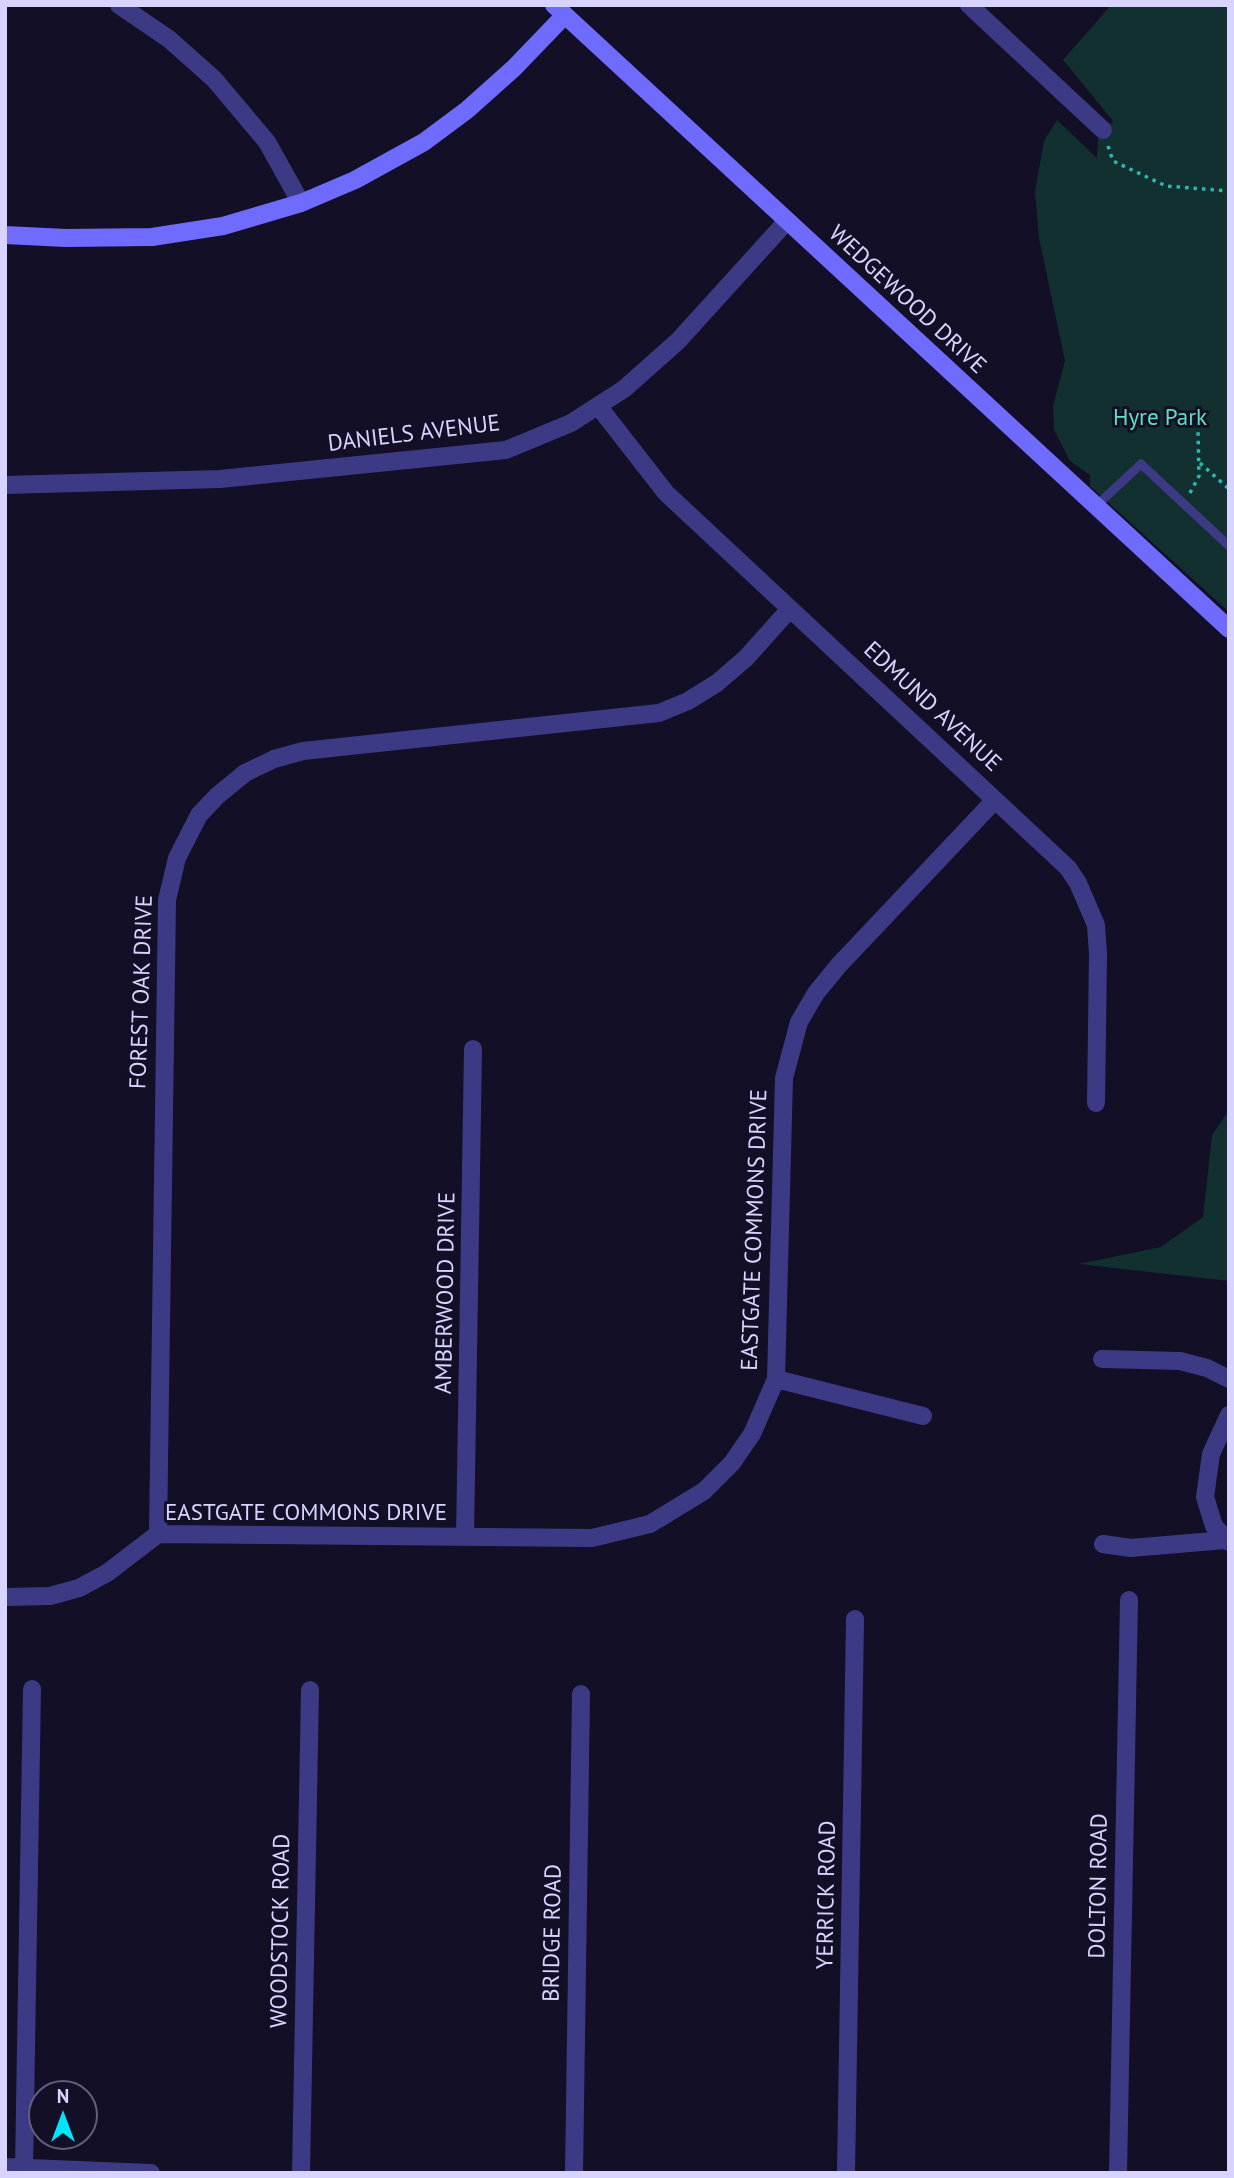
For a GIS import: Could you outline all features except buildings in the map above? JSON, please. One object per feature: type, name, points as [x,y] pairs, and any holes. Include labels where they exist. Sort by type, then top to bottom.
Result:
[{"type":"street","points":[[119,5],[169,39],[223,89],[267,142],[301,203]]},
{"type":"street","points":[[969,5],[1102,130]]},
{"type":"street","points":[[5,235],[66,239],[152,237],[223,226],[301,203],[355,180],[435,134],[514,68],[564,8]]},
{"type":"street","name":"WEDGEWOOD DRIVE","points":[[564,8],[786,222],[1229,629]]},
{"type":"street","name":"DANIELS AVENUE","points":[[5,485],[177,482],[506,450],[535,439],[599,407],[649,368],[678,341],[786,222]]},
{"type":"street","name":"EDMUND AVENUE","points":[[599,407],[666,493],[1068,868],[1092,911],[1098,954],[1096,1102]]},
{"type":"street","name":"FOREST OAK DRIVE","points":[[159,1534],[167,900],[177,858],[195,822],[216,796],[245,773],[274,759],[303,751],[659,713],[688,702],[717,683],[746,657],[789,610]]},
{"type":"street","name":"EASTGATE COMMONS DRIVE","points":[[5,1597],[50,1596],[79,1588],[107,1573],[159,1534],[592,1538],[650,1524],[704,1491],[732,1463],[752,1434],[776,1379],[784,1078],[793,1036],[816,993],[839,965],[995,800]]},
{"type":"street","name":"AMBERWOOD DRIVE","points":[[465,1537],[473,1049]]},
{"type":"street","points":[[1102,1359],[1180,1361],[1207,1368],[1229,1379]]},
{"type":"street","points":[[776,1379],[923,1416]]},
{"type":"street","points":[[1103,1544],[1131,1548],[1227,1541],[1207,1511],[1205,1483],[1211,1454],[1229,1415]]},
{"type":"street","name":"DOLTON ROAD","points":[[1118,2173],[1129,1600]]},
{"type":"street","name":"YERRICK ROAD","points":[[846,2173],[855,1619]]},
{"type":"street","points":[[24,2168],[32,1689]]},
{"type":"street","name":"WOODSTOCK ROAD","points":[[301,2173],[310,1690]]},
{"type":"street","name":"BRIDGE ROAD","points":[[574,2173],[581,1694]]},
{"type":"street","points":[[5,2167],[150,2173]]},
{"type":"lane","points":[[1094,507],[1141,464],[1229,546]]},
{"type":"path","points":[[1102,130],[1113,161],[1166,186],[1229,191]]},
{"type":"path","points":[[1184,504],[1199,476],[1199,431]]},
{"type":"path","points":[[1200,463],[1229,489]]},
{"type":"green space","name":"Hyre Park","points":[[1111,5],[1229,5],[1229,612],[1090,486],[1090,475],[1070,461],[1054,430],[1053,406],[1065,361],[1039,238],[1035,191],[1044,141],[1057,120],[1097,158],[1098,139],[1113,121],[1063,60]]},
{"type":"green space","points":[[1229,1110],[1229,1281],[1079,1264],[1161,1247],[1203,1217],[1212,1135]]}]
